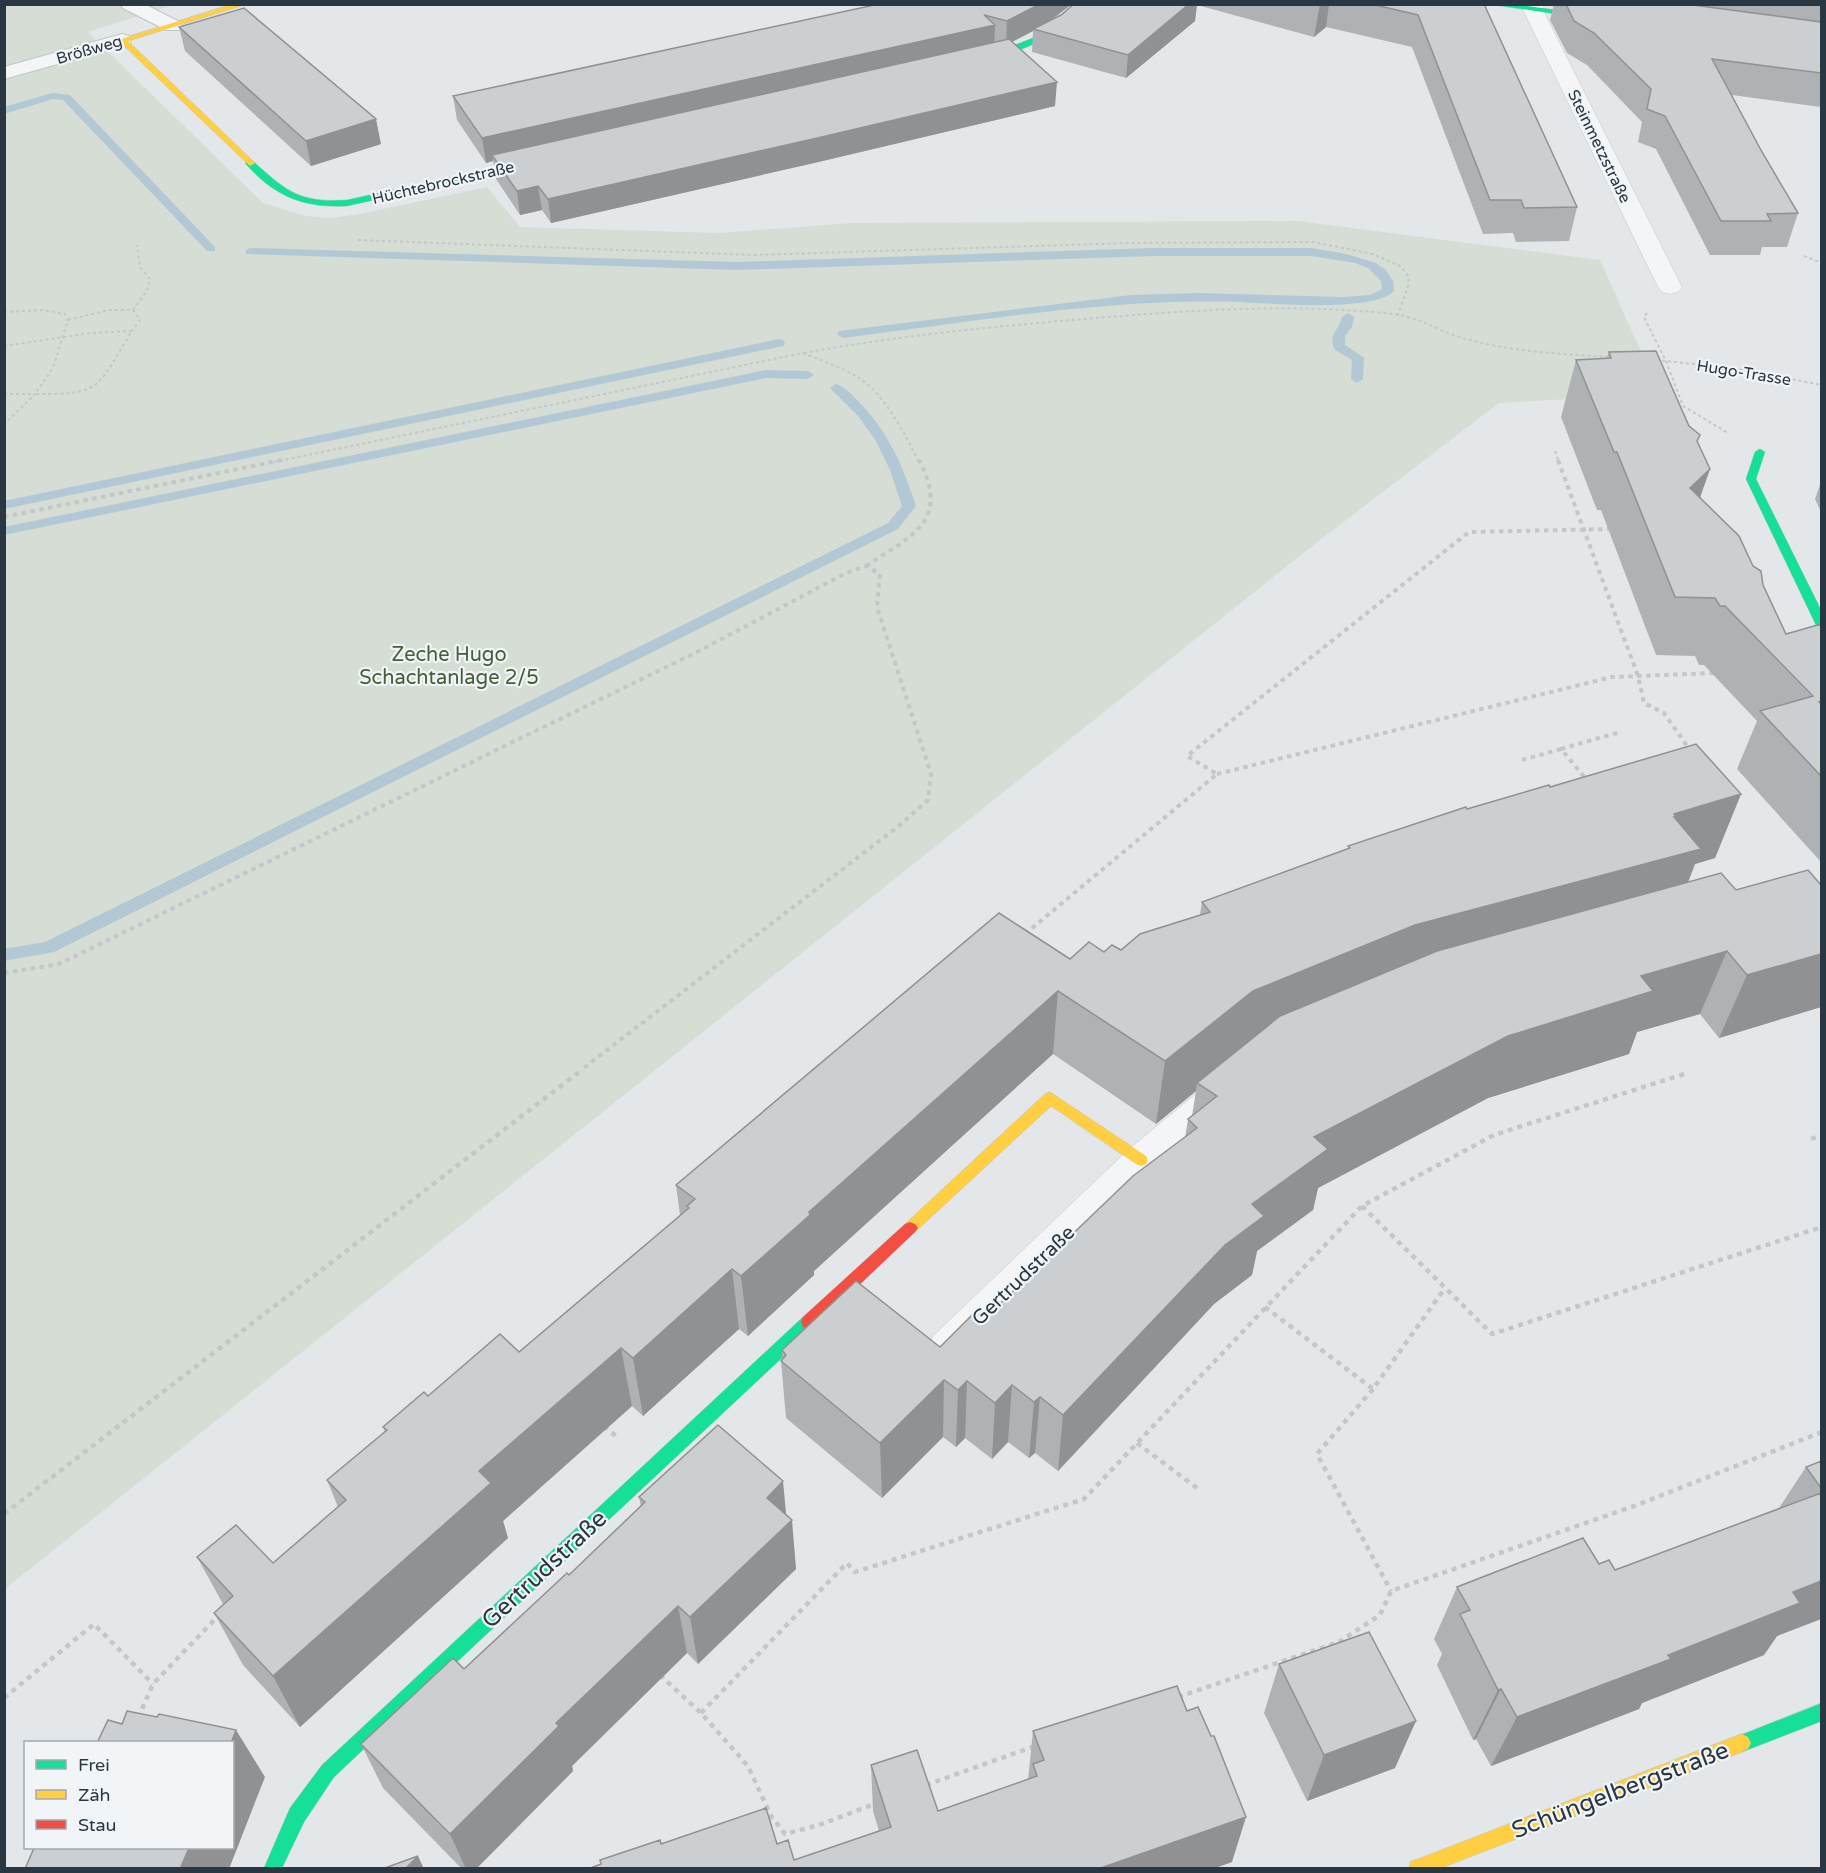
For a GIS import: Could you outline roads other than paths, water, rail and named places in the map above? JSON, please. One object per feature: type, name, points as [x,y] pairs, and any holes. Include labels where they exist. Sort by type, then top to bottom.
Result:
[{"type":"street","name":"Brößweg","points":[[122,39],[243,4]]},
{"type":"street","points":[[963,64],[1009,54],[1036,44],[1057,31],[1089,4]]},
{"type":"street","points":[[1492,4],[1533,7],[1614,20]]},
{"type":"street","name":"Steinmetzstraße","points":[[1533,7],[1670,287]]},
{"type":"street","name":"Hüchtebrockstraße","points":[[122,39],[280,191],[300,202],[320,205],[347,203],[548,158]]},
{"type":"street","points":[[1760,452],[1751,478],[1821,625]]},
{"type":"street","name":"Gertrudstraße","points":[[918,1345],[937,1358],[1141,1160],[1245,1073]]},
{"type":"street","name":"Gertrudstraße","points":[[273,1869],[297,1815],[328,1771],[1050,1098],[1141,1160]]},
{"type":"street","points":[[843,1290],[871,1311]]},
{"type":"street","name":"Schüngelbergstraße","points":[[1418,1869],[1821,1712]]},
{"type":"lane","name":"Brößweg","points":[[129,4],[173,26]]},
{"type":"lane","name":"Brößweg","points":[[4,73],[122,39]]},
{"type":"waterway","points":[[4,111],[52,96],[66,97],[211,249]]},
{"type":"waterway","points":[[250,252],[736,266],[1153,252],[1311,252],[1346,257],[1372,266],[1381,272],[1387,281],[1388,291],[1373,298],[1344,301],[1197,297],[1131,299],[843,334]]},
{"type":"waterway","points":[[1348,317],[1346,327],[1338,336],[1338,344],[1339,347],[1358,358],[1357,379]]},
{"type":"waterway","points":[[4,505],[779,343]]},
{"type":"waterway","points":[[4,531],[766,374],[808,375]]},
{"type":"waterway","points":[[4,955],[48,948],[893,526],[909,506],[897,470],[874,427],[864,414],[836,388]]},
{"type":"park label","name":"Zeche Hugo Schachtanlage 2/5","points":[[449,666]]}]
